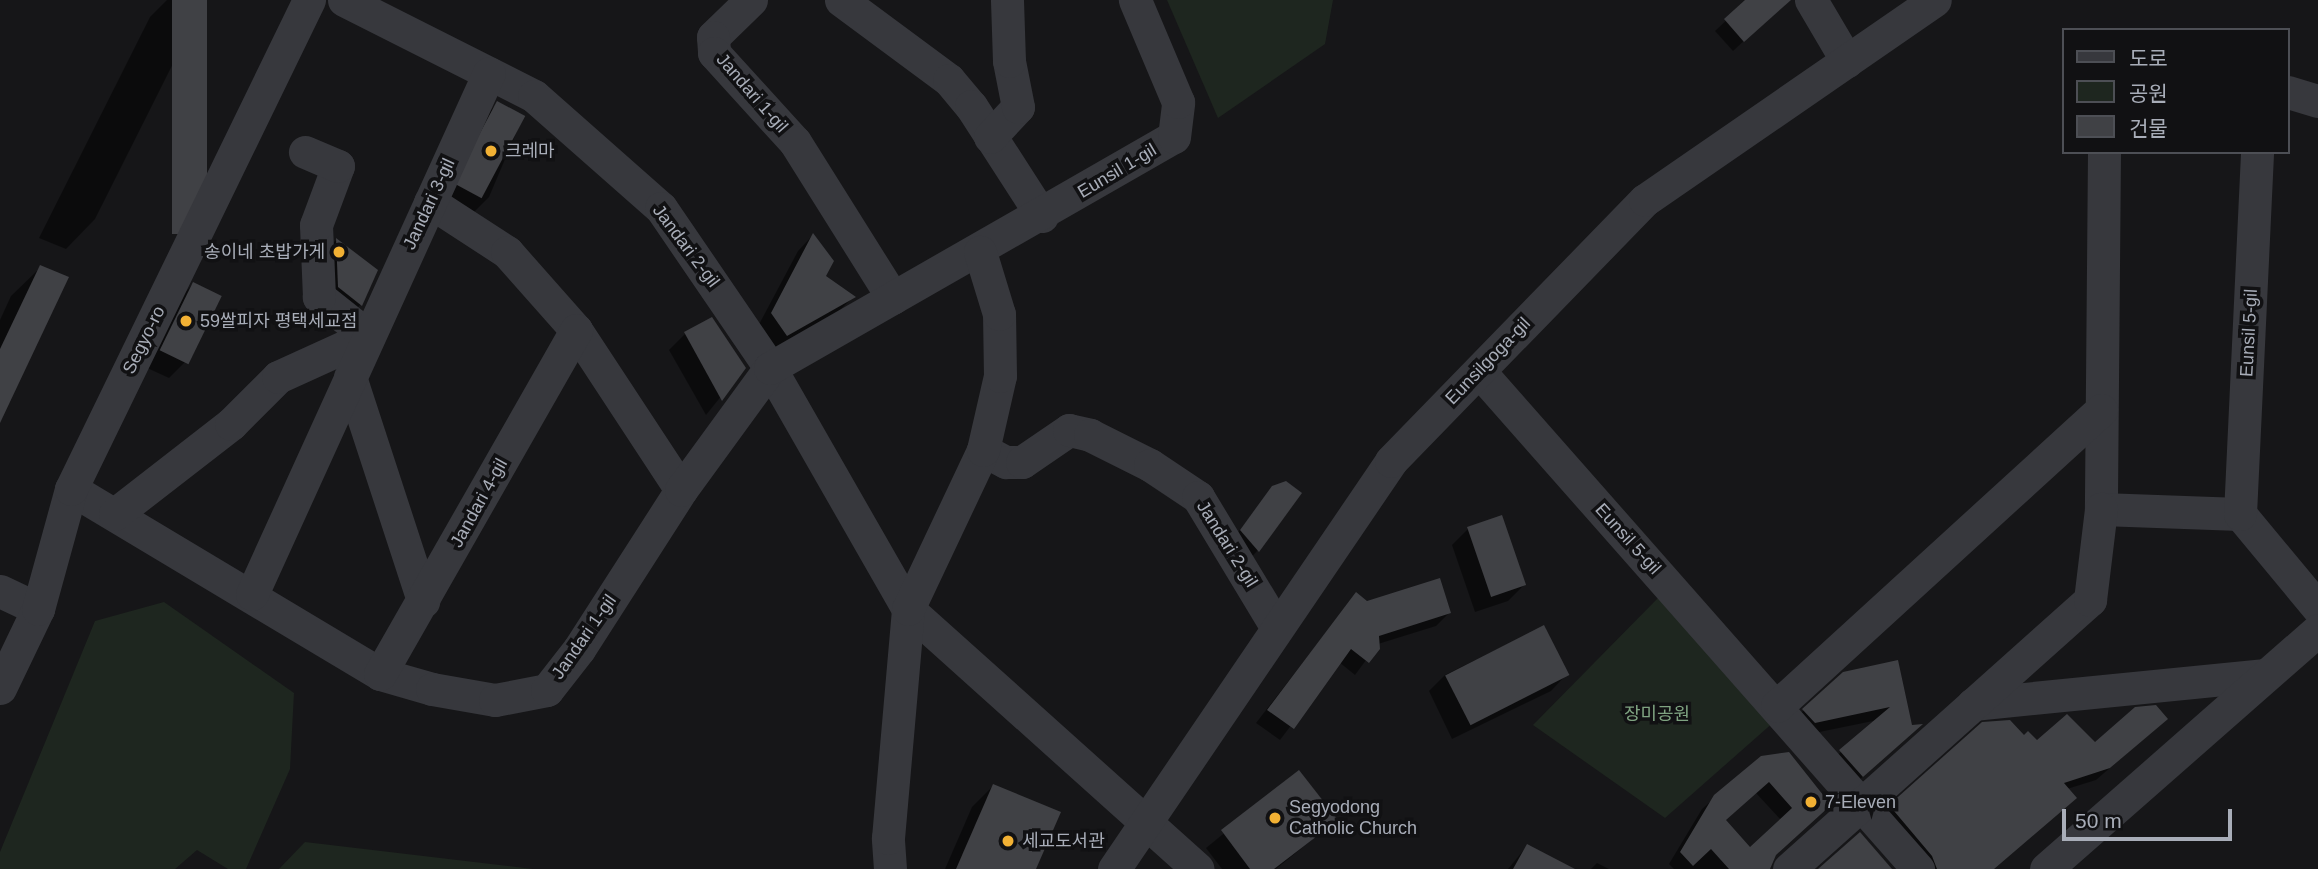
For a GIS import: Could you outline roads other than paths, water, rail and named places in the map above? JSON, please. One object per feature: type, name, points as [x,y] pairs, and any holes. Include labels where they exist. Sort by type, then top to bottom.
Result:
[{"type":"street","name":"Segyo-ro","points":[[0,688],[14,613],[71,489],[309,0]]},
{"type":"street","name":"Jandari 2-gil","points":[[344,0],[534,96],[661,208],[770,368],[908,609],[1146,824]]},
{"type":"street","name":"Jandari 1-gil","points":[[751,0],[713,37],[714,53],[795,142],[893,298]]},
{"type":"street","points":[[841,0],[949,80],[990,136],[1042,216]]},
{"type":"street","points":[[990,136],[1018,107],[1009,61],[1007,0]]},
{"type":"street","name":"Eunsil 1-gil","points":[[980,252],[1174,137],[1178,102],[1135,0]]},
{"type":"street","points":[[1811,0],[1847,61]]},
{"type":"street","name":"Eunsilgoga-gil","points":[[1114,869],[1391,461],[1645,200],[1936,0]]},
{"type":"street","name":"Jandari 3-gil","points":[[252,594],[489,73]]},
{"type":"street","points":[[2290,93],[2318,101]]},
{"type":"street","points":[[115,514],[230,424],[278,377],[368,335],[319,296],[316,225],[338,166],[305,152]]},
{"type":"street","points":[[1789,869],[2090,600],[2101,509],[2104,154]]},
{"type":"street","name":"Eunsil 5-gil","points":[[2240,514],[2257,154]]},
{"type":"street","points":[[430,202],[507,252],[576,330],[681,490]]},
{"type":"street","name":"Jandari 1-gil","points":[[71,489],[252,594],[380,674],[495,700],[547,690],[579,649],[681,490],[770,368],[980,252]]},
{"type":"street","points":[[890,869],[888,838],[908,609],[983,450],[1000,376],[999,314],[980,252]]},
{"type":"street","name":"Jandari 4-gil","points":[[380,674],[576,330]]},
{"type":"street","name":"Eunsil 5-gil","points":[[1479,371],[1919,869]]},
{"type":"street","points":[[350,377],[423,601]]},
{"type":"street","points":[[1777,706],[2101,410]]},
{"type":"street","name":"Jandari 2-gil","points":[[983,450],[1006,462],[1022,462],[1044,443],[1069,430],[1090,435],[1150,464],[1198,497],[1277,628]]},
{"type":"street","points":[[2101,509],[2240,514],[2318,608]]},
{"type":"street","points":[[2046,869],[2291,665],[2318,630]]},
{"type":"street","points":[[1973,704],[2291,665]]},
{"type":"street","points":[[1146,824],[1198,869]]},
{"type":"place","name":"크레마","points":[[491,151]]},
{"type":"place","name":"송이네 초밥가게","points":[[339,252]]},
{"type":"place","name":"59쌀피자 평택세교점","points":[[186,321]]},
{"type":"place","name":"7-Eleven","points":[[1811,802]]},
{"type":"place","name":"Segyodong Catholic Church","points":[[1275,818]]},
{"type":"place","name":"세교도서관","points":[[1008,841]]},
{"type":"park label","name":"장미공원","points":[[1657,714]]}]
